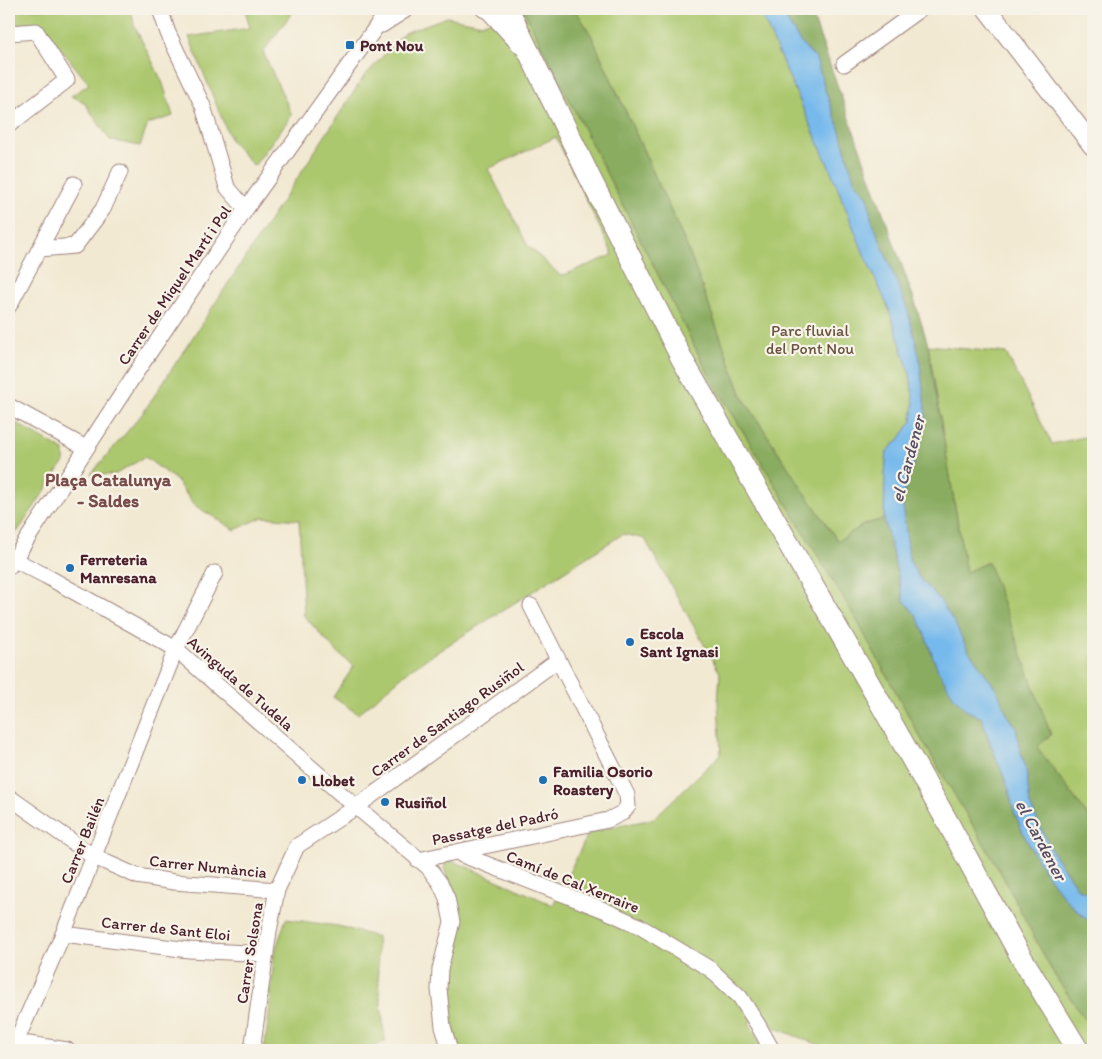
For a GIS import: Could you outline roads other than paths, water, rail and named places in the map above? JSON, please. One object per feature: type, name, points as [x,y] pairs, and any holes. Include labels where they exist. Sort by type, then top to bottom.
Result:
[{"type":"main road","points":[[508,9],[683,361],[948,821],[1020,955],[1078,1050]]},
{"type":"street","points":[[160,9],[168,33],[203,106],[227,187],[246,209]]},
{"type":"street","name":"Carrer de Miquel Martí i Pol","points":[[10,561],[246,209],[389,9]]},
{"type":"street","name":"Carrer de Miquel Martí i Pol","points":[[371,34],[407,9]]},
{"type":"street","points":[[483,9],[513,37],[534,63]]},
{"type":"street","points":[[844,64],[920,9]]},
{"type":"street","points":[[987,9],[1093,146]]},
{"type":"street","points":[[9,32],[36,31],[67,80],[9,124]]},
{"type":"street","points":[[40,249],[75,246],[103,208],[120,172]]},
{"type":"street","points":[[9,306],[74,184]]},
{"type":"street","points":[[9,406],[86,448]]},
{"type":"street","name":"Avinguda de Tudela","points":[[10,561],[46,576],[176,649],[423,864],[440,883],[447,898],[452,922],[440,969],[438,989],[443,1027],[450,1050]]},
{"type":"street","name":"Carrer Bailén","points":[[12,1043],[64,934],[176,649],[215,573]]},
{"type":"street","points":[[531,606],[558,660]]},
{"type":"street","name":"Carrer de Santiago Rusiñol","points":[[356,807],[558,660]]},
{"type":"street","name":"Passatge del Padró","points":[[423,864],[459,852],[608,820],[622,813],[628,806],[627,795],[558,660]]},
{"type":"street","name":"Carrer Numància","points":[[9,797],[94,857],[137,876],[174,882],[277,890]]},
{"type":"street","name":"Carrer Solsona","points":[[252,1050],[277,890],[297,846],[356,807]]},
{"type":"street","name":"Camí de Cal Xerraire","points":[[459,852],[462,855],[604,910],[639,926],[710,969],[740,997],[772,1050]]},
{"type":"street","name":"Carrer de Sant Eloi","points":[[64,934],[189,950],[266,954]]},
{"type":"street","points":[[12,1043],[67,1050]]},
{"type":"water","name":"el Cardener","points":[[759,9],[782,9],[784,16],[800,42],[816,59],[854,180],[868,197],[871,218],[908,311],[919,355],[926,416],[921,443],[902,497],[909,559],[919,578],[939,599],[954,622],[968,650],[997,690],[1007,714],[1016,727],[1019,746],[1026,768],[1030,805],[1053,853],[1078,889],[1093,895],[1093,923],[1068,901],[1044,870],[1034,853],[1025,837],[1012,805],[1009,790],[982,718],[966,710],[954,697],[937,668],[916,615],[904,600],[884,519],[885,474],[887,451],[898,441],[912,421],[914,404],[910,374],[889,309],[864,254],[830,169]]},
{"type":"place","name":"Pont Nou","points":[[350,45]]},
{"type":"place","name":"Ferreteria Manresana","points":[[70,568]]},
{"type":"place","name":"Escola Sant Ignasi","points":[[630,642]]},
{"type":"place","name":"Llobet","points":[[302,780]]},
{"type":"place","name":"Familia Osorio Roastery","points":[[543,780]]},
{"type":"place","name":"Rusiñol","points":[[385,802]]},
{"type":"district","name":"Plaça Catalunya - Saldes","points":[[108,490]]},
{"type":"park label","name":"Parc fluvial del Pont Nou","points":[[810,339]]}]
